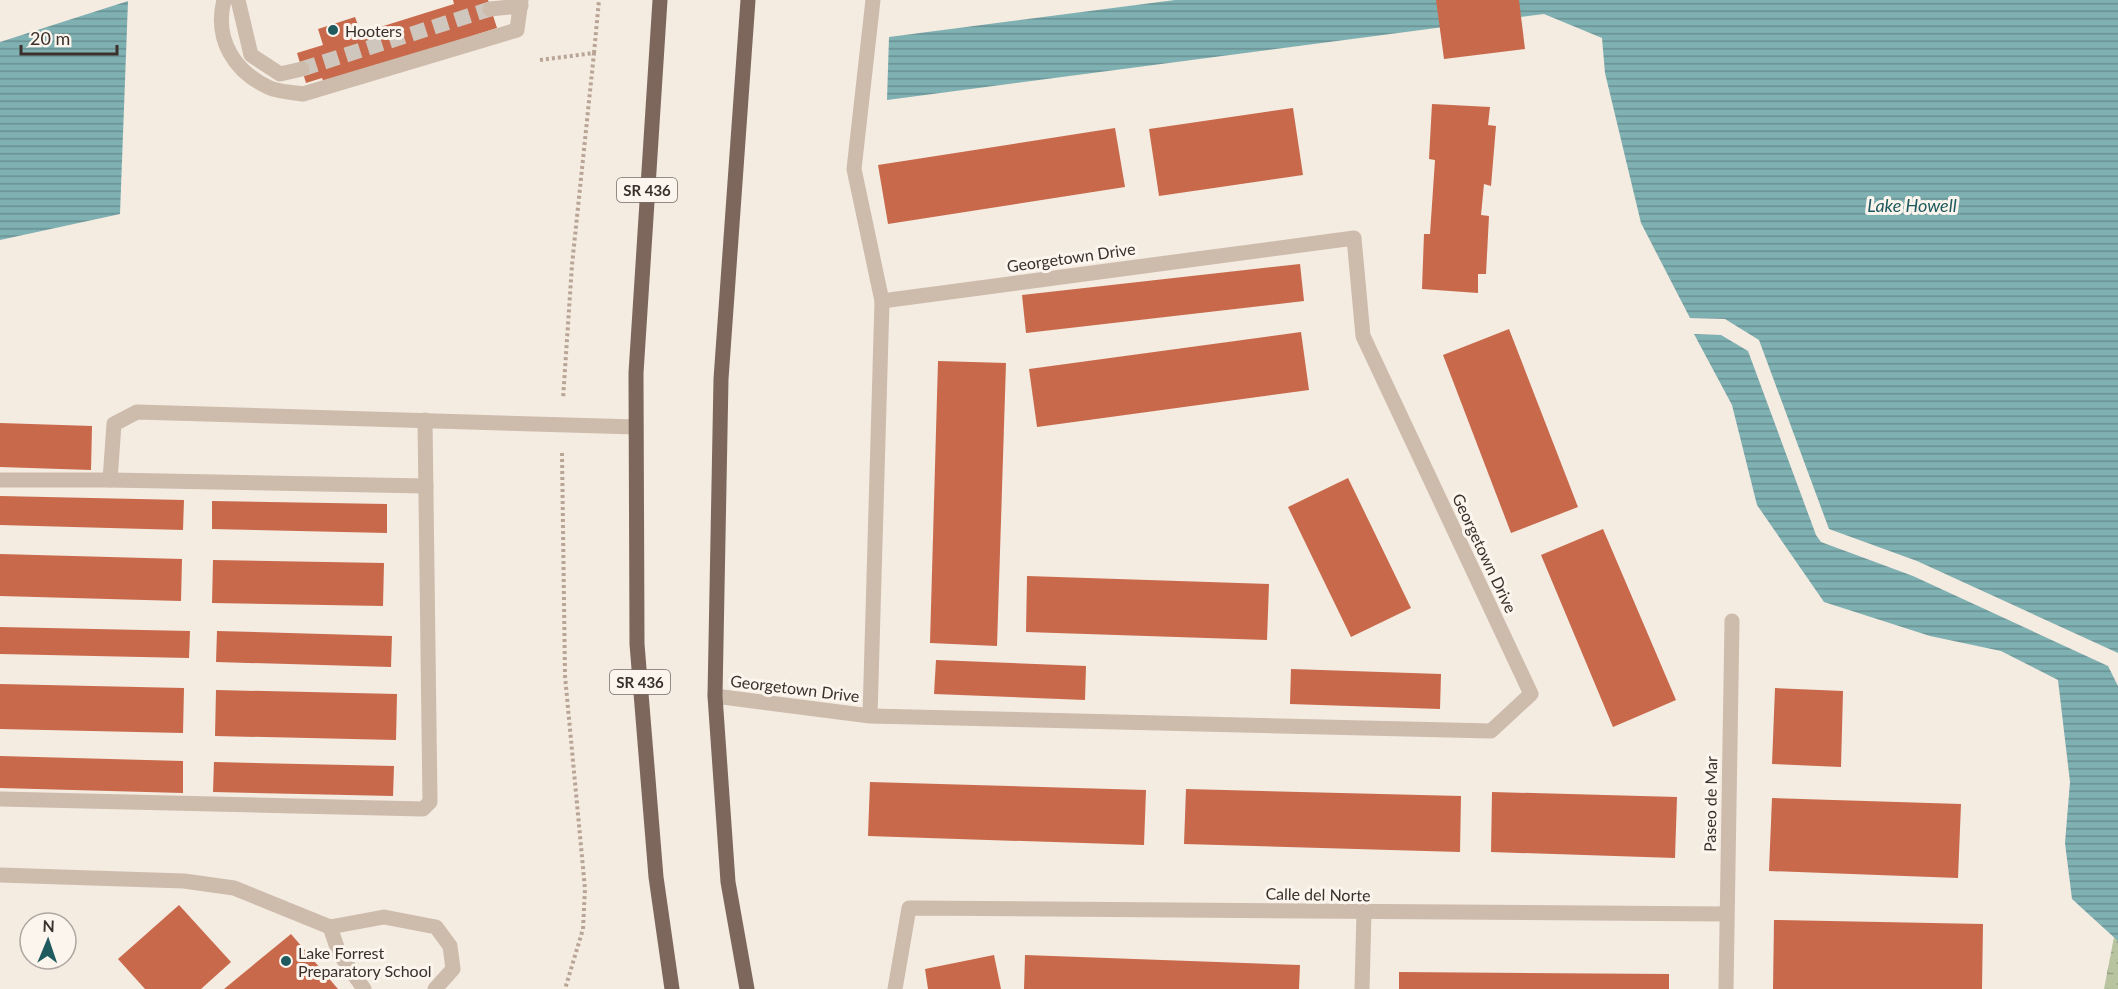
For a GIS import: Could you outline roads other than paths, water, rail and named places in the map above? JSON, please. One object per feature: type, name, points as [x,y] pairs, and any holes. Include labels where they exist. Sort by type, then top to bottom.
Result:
[{"type":"main road","name":"SR 436","points":[[660,0],[636,373],[637,644],[656,877],[672,989]]},
{"type":"main road","points":[[747,989],[728,882],[715,696],[721,378],[748,0]]},
{"type":"street","points":[[224,0],[221,11],[224,44],[239,69],[271,88],[303,94],[517,30],[521,3],[490,9]]},
{"type":"street","points":[[238,0],[251,55],[280,74],[302,69]]},
{"type":"street","name":"Georgetown Drive","points":[[870,716],[882,301],[854,169],[873,0]]},
{"type":"street","name":"Georgetown Drive","points":[[715,696],[870,716],[1491,731],[1531,693],[1363,336],[1354,238],[882,301]]},
{"type":"street","points":[[110,480],[114,424],[137,412],[636,427]]},
{"type":"street","points":[[0,799],[423,809],[430,802],[425,420]]},
{"type":"street","points":[[0,480],[426,486]]},
{"type":"street","name":"Paseo de Mar","points":[[1726,989],[1732,621]]},
{"type":"street","points":[[0,875],[184,881],[234,888],[330,927],[384,917],[436,927],[450,946],[453,969],[435,989]]},
{"type":"street","name":"Calle del Norte","points":[[895,989],[909,908],[1726,914]]},
{"type":"street","points":[[1362,989],[1364,912]]},
{"type":"street","points":[[330,927],[339,953],[364,989]]},
{"type":"water","name":"Lake Howell","points":[[1175,0],[2118,0],[2118,653],[1917,561],[1829,529],[1759,340],[1725,319],[1690,318],[1641,223],[1605,73],[1602,38],[1544,14],[887,100],[889,37]]},
{"type":"water","points":[[128,1],[120,214],[0,240],[0,42]]},
{"type":"water","points":[[1694,334],[1721,335],[1748,351],[1816,535],[1821,542],[1913,576],[2108,666],[2118,686],[2118,941],[2072,899],[2065,843],[2070,782],[2058,680],[2001,651],[1930,636],[1824,602],[1757,505],[1732,405]]},
{"type":"tunnel","points":[[302,69],[490,9]]},
{"type":"place","name":"Hooters","points":[[333,30]]},
{"type":"place","name":"Lake Forrest Preparatory School","points":[[286,961]]}]
